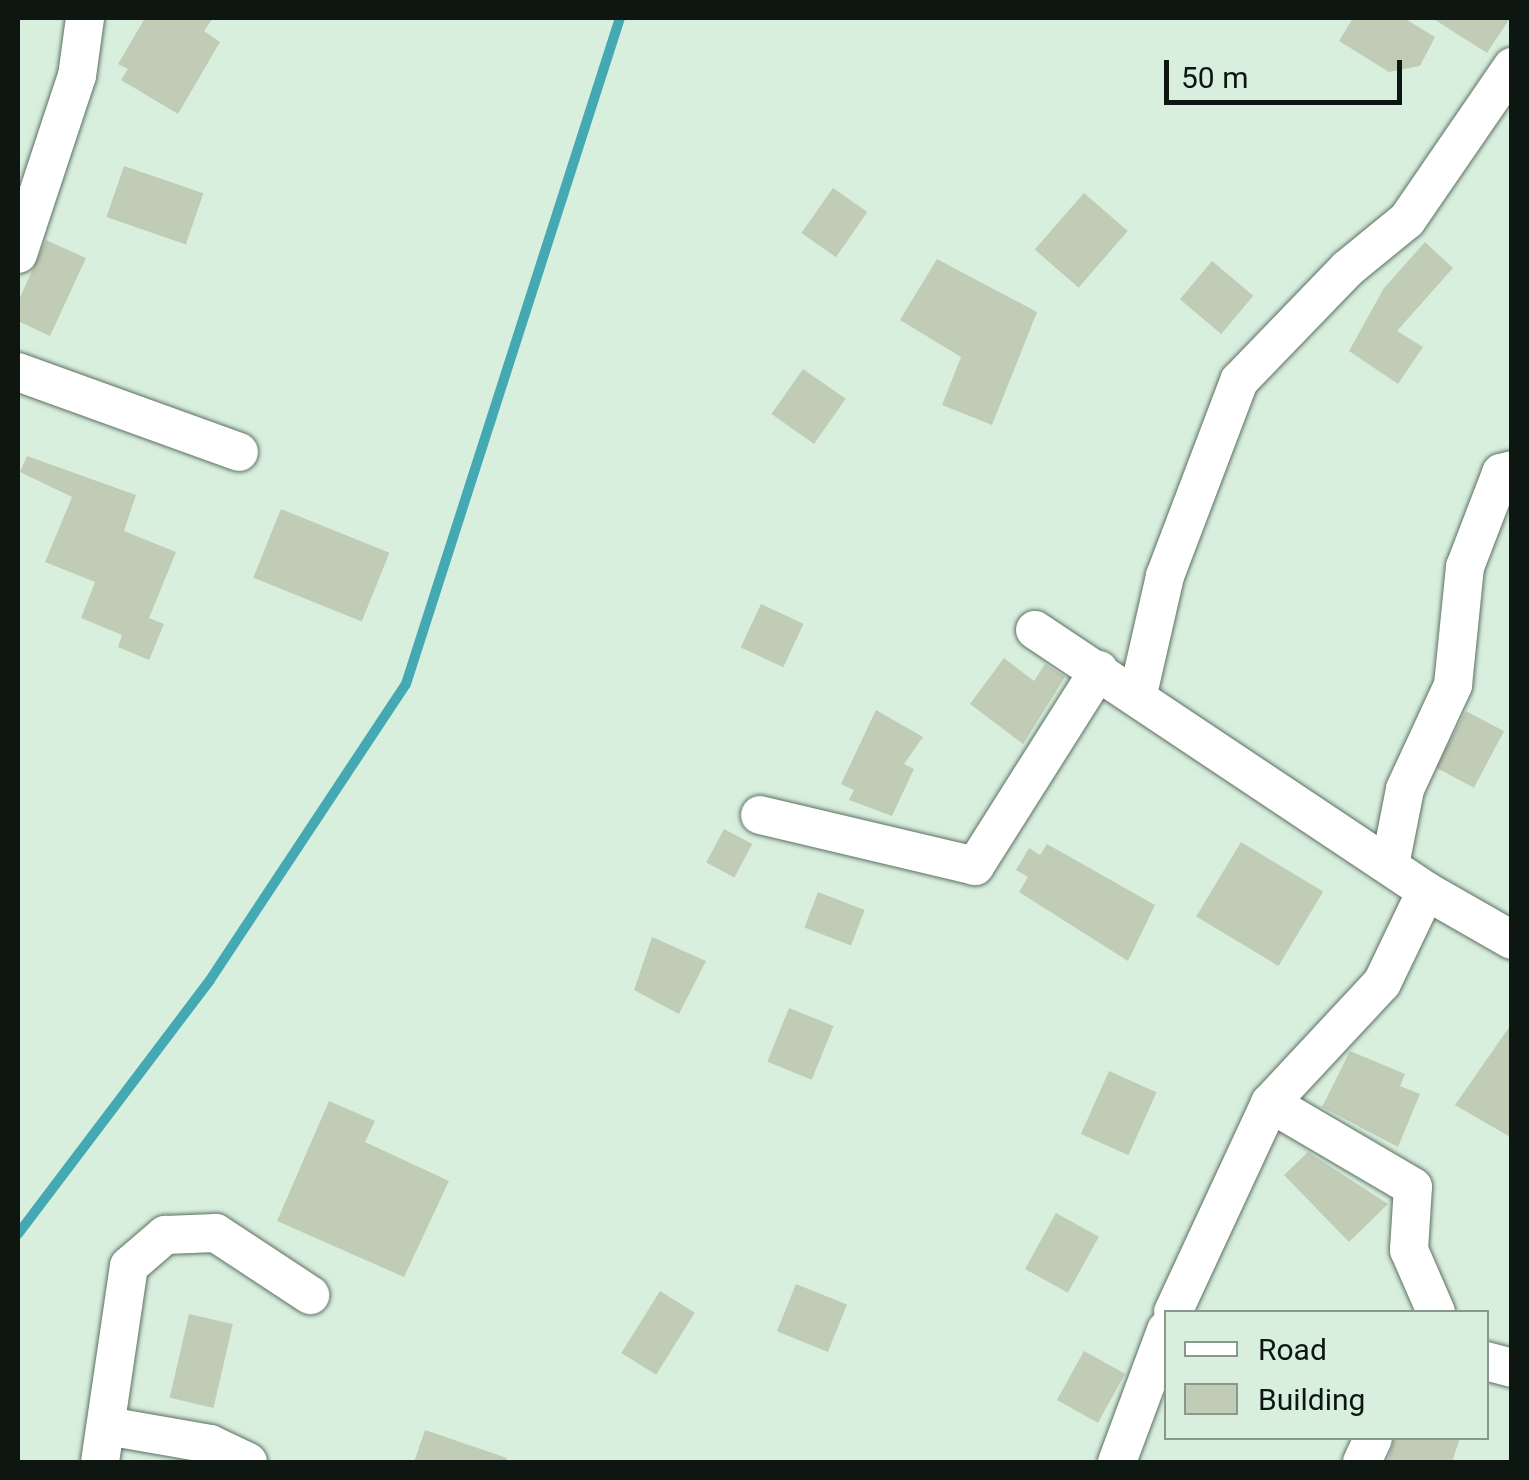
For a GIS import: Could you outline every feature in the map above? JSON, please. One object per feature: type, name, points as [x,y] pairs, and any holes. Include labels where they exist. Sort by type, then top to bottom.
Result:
[{"type":"street","points":[[18,254],[77,76],[86,18]]},
{"type":"street","points":[[1138,694],[1165,576],[1239,381],[1347,268],[1407,220],[1512,66]]},
{"type":"street","points":[[18,372],[239,452]]},
{"type":"street","points":[[1390,866],[1405,790],[1453,685],[1465,567],[1501,473],[1512,470]]},
{"type":"street","points":[[1036,630],[1138,694],[1426,891],[1512,940]]},
{"type":"street","points":[[760,815],[975,866],[1098,670]]},
{"type":"street","points":[[1174,1310],[1270,1103],[1382,983],[1426,891]]},
{"type":"street","points":[[1270,1103],[1413,1188],[1409,1250],[1435,1310]]},
{"type":"street","points":[[248,1462],[210,1444],[104,1444],[129,1266],[165,1235],[216,1233],[310,1295]]},
{"type":"street","points":[[1117,1462],[1164,1335]]},
{"type":"building","points":[[145,18],[213,18],[204,31],[220,42],[178,114],[121,80],[128,69],[118,64]]},
{"type":"building","points":[[1353,18],[1404,18],[1435,37],[1420,66],[1389,72],[1339,41]]},
{"type":"building","points":[[1432,18],[1510,18],[1487,53]]},
{"type":"building","points":[[124,166],[203,193],[186,244],[106,217]]},
{"type":"building","points":[[833,188],[867,212],[836,257],[801,233]]},
{"type":"building","points":[[1084,193],[1128,231],[1079,288],[1035,250]]},
{"type":"building","points":[[46,240],[86,258],[50,336],[18,321],[18,302]]},
{"type":"building","points":[[1425,242],[1453,268],[1397,331],[1423,347],[1398,384],[1349,351],[1384,288]]},
{"type":"building","points":[[937,259],[1037,312],[992,425],[942,405],[961,357],[900,320]]},
{"type":"building","points":[[1212,261],[1253,296],[1221,334],[1180,299]]},
{"type":"building","points":[[803,369],[846,399],[814,444],[771,414]]},
{"type":"building","points":[[27,456],[136,495],[124,531],[176,552],[149,618],[164,624],[149,660],[118,647],[122,635],[81,618],[95,582],[45,562],[72,497],[20,472]]},
{"type":"building","points":[[281,509],[389,553],[362,621],[253,578]]},
{"type":"building","points":[[761,604],[804,624],[783,667],[741,648]]},
{"type":"building","points":[[1004,658],[1034,681],[1045,664],[1065,677],[1023,744],[970,704]]},
{"type":"building","points":[[876,710],[923,737],[904,764],[914,769],[892,816],[849,800],[854,790],[841,784]]},
{"type":"building","points":[[1466,711],[1504,731],[1474,788],[1436,768]]},
{"type":"building","points":[[724,829],[752,844],[734,878],[706,863]]},
{"type":"building","points":[[1241,842],[1323,891],[1278,966],[1196,917]]},
{"type":"building","points":[[1047,844],[1155,905],[1128,961],[1019,892],[1028,877],[1016,870],[1029,848],[1040,855]]},
{"type":"building","points":[[818,892],[865,910],[851,945],[804,927]]},
{"type":"building","points":[[652,937],[706,961],[679,1014],[634,990]]},
{"type":"building","points":[[789,1008],[834,1026],[812,1080],[767,1062]]},
{"type":"building","points":[[1512,1023],[1512,1138],[1455,1105]]},
{"type":"building","points":[[1350,1051],[1405,1074],[1400,1086],[1420,1094],[1398,1147],[1322,1107]]},
{"type":"building","points":[[1109,1071],[1157,1092],[1128,1155],[1081,1134]]},
{"type":"building","points":[[329,1101],[375,1121],[365,1142],[449,1181],[404,1277],[277,1221]]},
{"type":"building","points":[[1308,1152],[1388,1204],[1349,1242],[1284,1175]]},
{"type":"building","points":[[1056,1213],[1099,1237],[1068,1293],[1025,1269]]},
{"type":"building","points":[[796,1284],[847,1305],[828,1352],[777,1331]]},
{"type":"building","points":[[660,1291],[695,1313],[656,1375],[621,1353]]},
{"type":"building","points":[[189,1314],[233,1324],[214,1408],[170,1398]]},
{"type":"building","points":[[1084,1351],[1125,1374],[1098,1423],[1057,1400]]},
{"type":"building","points":[[425,1430],[507,1458],[506,1462],[414,1462]]},
{"type":"building","points":[[1394,1440],[1459,1440],[1452,1462],[1387,1462]]},
{"type":"waterway","points":[[18,1234],[210,980],[406,684],[620,18]]}]
